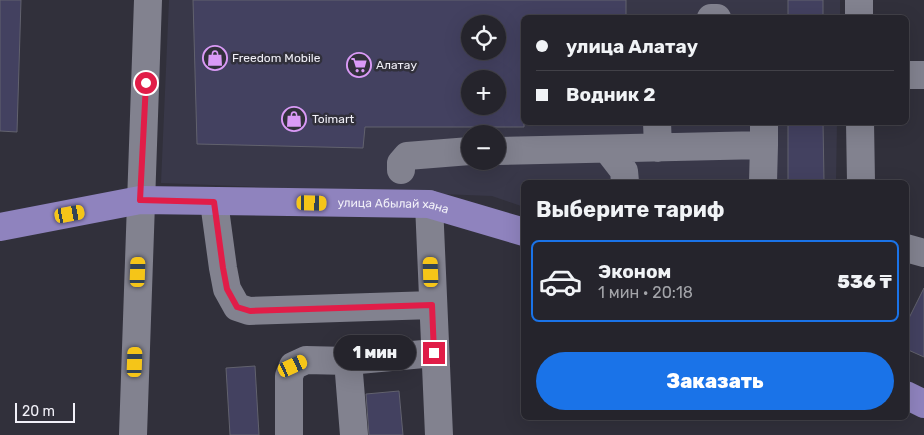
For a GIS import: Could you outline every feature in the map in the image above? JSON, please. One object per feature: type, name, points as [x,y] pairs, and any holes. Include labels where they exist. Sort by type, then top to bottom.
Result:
[{"type":"main road","name":"улица Абылай хана","points":[[0,227],[140,200],[429,204],[521,231]]},
{"type":"main road","points":[[909,396],[924,404]]},
{"type":"street","points":[[133,435],[148,0]]},
{"type":"street","points":[[859,0],[859,15]]},
{"type":"street","points":[[860,125],[861,180]]},
{"type":"street","points":[[506,151],[607,149],[658,135],[764,134],[763,180]]},
{"type":"street","points":[[607,149],[624,171],[625,180]]},
{"type":"street","points":[[401,170],[401,163],[406,156],[461,152]]},
{"type":"street","points":[[214,202],[227,289],[237,307],[250,311],[432,305]]},
{"type":"street","points":[[429,204],[439,435]]},
{"type":"street","points":[[909,249],[924,253]]},
{"type":"street","points":[[289,435],[289,376],[293,366],[306,360],[348,361],[434,353]]},
{"type":"street","points":[[348,361],[354,435]]},
{"type":"shaded area","name":"Алатау","points":[[169,0],[840,0],[840,15],[521,15],[521,125],[837,125],[836,180],[521,180],[521,206],[492,196],[161,183]]},
{"type":"building","points":[[0,0],[21,0],[17,132],[0,131]]},
{"type":"building","name":"Алатау","points":[[193,0],[626,0],[626,15],[521,15],[521,125],[524,125],[524,127],[461,125],[461,127],[365,127],[363,148],[197,144]]},
{"type":"building","points":[[788,0],[823,0],[823,15],[788,15]]},
{"type":"building","points":[[788,125],[823,125],[824,180],[788,180]]},
{"type":"building","points":[[924,288],[924,357],[909,350],[909,318]]},
{"type":"building","points":[[255,366],[259,435],[230,435],[226,368]]},
{"type":"building","points":[[399,391],[403,435],[369,435],[366,394]]},
{"type":"place","name":"Freedom Mobile","points":[[215,58]]},
{"type":"place","name":"Алатау","points":[[359,65]]},
{"type":"place","name":"Toimart","points":[[294,119]]},
{"type":"route","points":[[146,83],[140,200],[214,202],[227,289],[237,307],[250,311],[432,305],[434,353]]}]
